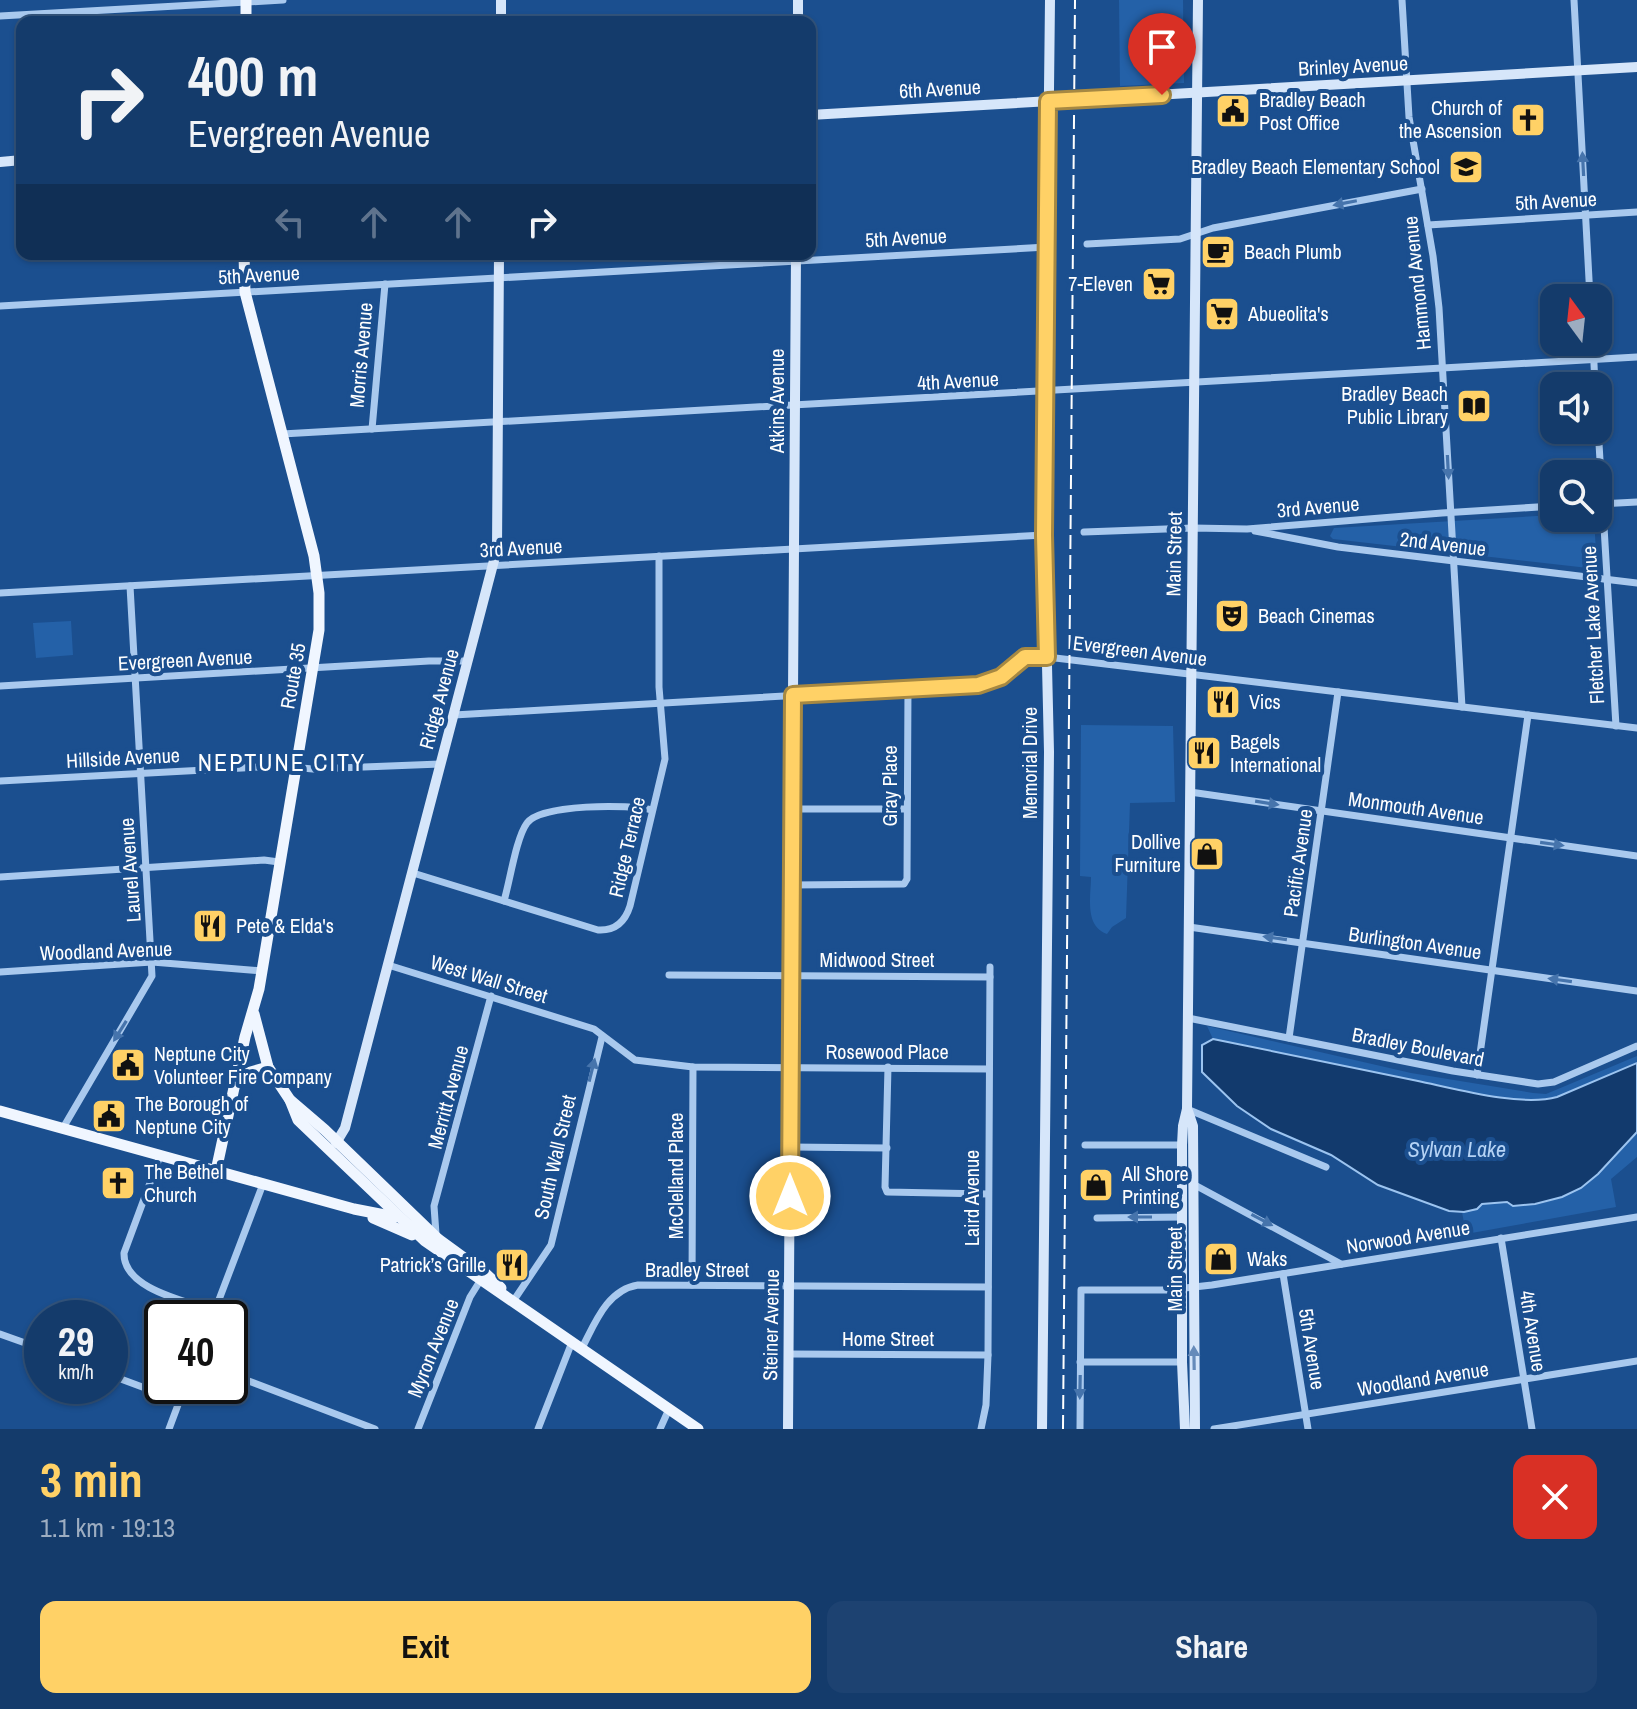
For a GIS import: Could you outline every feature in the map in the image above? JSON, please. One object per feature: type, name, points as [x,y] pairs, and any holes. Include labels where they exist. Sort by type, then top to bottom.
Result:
[{"type":"main road","name":"Route 35","points":[[244,260],[245,292],[314,556],[316,575],[319,630],[253,1013],[268,1067],[290,1100]]},
{"type":"main road","points":[[216,1171],[253,1013]]},
{"type":"main road","points":[[237,1076],[268,1067]]},
{"type":"main road","points":[[290,1100],[414,1217],[432,1240]]},
{"type":"main road","points":[[290,1100],[298,1120],[399,1218]]},
{"type":"main road","points":[[0,1111],[412,1223],[480,1281],[514,1300],[698,1429]]},
{"type":"main road","points":[[354,1209],[432,1240],[486,1274],[514,1300]]},
{"type":"street","points":[[0,16],[283,0]]},
{"type":"street","name":"Memorial Drive","points":[[1042,1429],[1049,752],[1044,535],[1050,0]]},
{"type":"street","name":"Main Street","points":[[1185,1429],[1182,1362],[1193,1184],[1183,1126],[1187,1109],[1198,0]]},
{"type":"street","name":"Hammond Avenue","points":[[1402,0],[1409,117],[1437,295],[1462,707]]},
{"type":"street","points":[[1574,0],[1589,284]]},
{"type":"street","name":"Brinley Avenue","points":[[1071,100],[1637,67]]},
{"type":"street","name":"6th Avenue","points":[[816,115],[1071,100]]},
{"type":"street","points":[[1087,244],[1180,239],[1213,228],[1422,189]]},
{"type":"street","name":"5th Avenue","points":[[1428,225],[1637,212]]},
{"type":"street","name":"5th Avenue","points":[[816,256],[1047,247]]},
{"type":"street","name":"Ridge Avenue","points":[[336,1143],[345,1128],[497,549],[499,260]]},
{"type":"street","name":"5th Avenue","points":[[0,306],[751,260]]},
{"type":"street","name":"Atkins Avenue","points":[[794,549],[796,260]]},
{"type":"street","name":"Morris Avenue","points":[[372,429],[385,284]]},
{"type":"street","points":[[1594,356],[1594,372]]},
{"type":"street","name":"4th Avenue","points":[[282,434],[1637,357]]},
{"type":"street","points":[[1612,503],[1637,502]]},
{"type":"street","name":"3rd Avenue","points":[[1084,532],[1247,529],[1540,507]]},
{"type":"street","name":"2nd Avenue","points":[[1247,529],[1338,547],[1637,583]]},
{"type":"street","name":"Fletcher Lake Avenue","points":[[1602,532],[1616,726]]},
{"type":"street","name":"3rd Avenue","points":[[0,593],[1044,535]]},
{"type":"street","name":"Steiner Avenue","points":[[788,1429],[794,549]]},
{"type":"street","name":"Ridge Terrace","points":[[413,873],[598,930],[617,926],[630,906],[665,759],[659,556]]},
{"type":"street","name":"Laurel Avenue","points":[[63,1128],[152,976],[130,586]]},
{"type":"street","name":"Evergreen Avenue","points":[[454,715],[988,683],[1001,677],[1025,657],[1047,657],[1637,728]]},
{"type":"street","name":"Evergreen Avenue","points":[[0,686],[468,661]]},
{"type":"street","name":"Gray Place","points":[[792,885],[904,884],[907,879],[908,688]]},
{"type":"street","name":"Pacific Avenue","points":[[1289,1038],[1338,692]]},
{"type":"street","points":[[1477,1075],[1528,715]]},
{"type":"street","name":"Hillside Avenue","points":[[0,781],[266,766],[313,769],[440,764]]},
{"type":"street","name":"Monmouth Avenue","points":[[1190,792],[1637,856]]},
{"type":"street","points":[[504,901],[524,828],[533,815],[551,810],[636,806],[652,810]]},
{"type":"street","points":[[793,809],[906,809]]},
{"type":"street","points":[[0,877],[264,860],[279,862]]},
{"type":"street","name":"Burlington Avenue","points":[[1189,927],[1637,991]]},
{"type":"street","name":"Woodland Avenue","points":[[0,972],[152,962],[262,971]]},
{"type":"street","name":"West Wall Street","points":[[388,965],[594,1029],[602,1037]]},
{"type":"street","name":"Laird Avenue","points":[[981,1429],[986,1405],[988,1355],[990,967]]},
{"type":"street","name":"Midwood Street","points":[[669,975],[990,977]]},
{"type":"street","name":"Merritt Avenue","points":[[432,1240],[434,1206],[491,996]]},
{"type":"street","name":"Bradley Boulevard","points":[[1188,1018],[1477,1075],[1547,1084],[1637,1046]]},
{"type":"street","name":"Rosewood Place","points":[[602,1037],[635,1060],[693,1067],[989,1069]]},
{"type":"street","name":"South Wall Street","points":[[514,1300],[551,1245],[602,1037]]},
{"type":"street","name":"McClelland Place","points":[[692,1285],[693,1067]]},
{"type":"street","points":[[888,1067],[887,1192],[988,1194]]},
{"type":"street","points":[[1187,1109],[1326,1167]]},
{"type":"street","points":[[1085,1145],[1188,1145]]},
{"type":"street","name":"Main Street","points":[[1188,1145],[1183,1217],[1195,1429]]},
{"type":"street","points":[[790,1147],[887,1148]]},
{"type":"street","points":[[160,1156],[124,1253],[127,1270],[142,1284],[179,1300]]},
{"type":"street","points":[[219,1300],[263,1184]]},
{"type":"street","points":[[1193,1184],[1341,1264]]},
{"type":"street","points":[[414,1217],[425,1216],[434,1206]]},
{"type":"street","points":[[1097,1218],[1183,1217]]},
{"type":"street","name":"Norwood Avenue","points":[[1080,1362],[1081,1290],[1188,1288],[1637,1217]]},
{"type":"street","name":"4th Avenue","points":[[1501,1238],[1532,1429]]},
{"type":"street","name":"5th Avenue","points":[[1283,1274],[1308,1429]]},
{"type":"street","name":"Myron Avenue","points":[[418,1429],[470,1297],[480,1281]]},
{"type":"street","name":"Bradley Street","points":[[577,1344],[621,1290],[638,1285],[988,1287]]},
{"type":"street","points":[[0,1334],[24,1343]]},
{"type":"street","points":[[538,1429],[577,1344]]},
{"type":"street","name":"Home Street","points":[[788,1354],[988,1355]]},
{"type":"street","name":"Woodland Avenue","points":[[1214,1429],[1637,1361]]},
{"type":"street","points":[[1080,1429],[1080,1362],[1182,1362]]},
{"type":"street","points":[[248,1381],[375,1429]]},
{"type":"street","points":[[169,1429],[179,1404]]},
{"type":"street","points":[[660,1429],[669,1409]]},
{"type":"shaded area","points":[[1119,0],[1183,0],[1184,83],[1120,86]]},
{"type":"shaded area","points":[[1540,516],[1540,532],[1595,532],[1597,569],[1333,539],[1330,536],[1334,528]]},
{"type":"shaded area","points":[[71,621],[73,655],[36,658],[33,623]]},
{"type":"shaded area","points":[[1081,725],[1173,726],[1175,802],[1130,803],[1126,918],[1107,934],[1100,930],[1092,917],[1091,877],[1080,876]]},
{"type":"shaded area","points":[[1207,1026],[1411,1073],[1533,1093],[1546,1094],[1637,1056],[1637,1063],[1557,1097],[1507,1098],[1213,1039]]},
{"type":"shaded area","points":[[1637,1132],[1637,1157],[1611,1179],[1616,1207],[1466,1234],[1462,1212],[1491,1203],[1533,1205],[1565,1195],[1603,1168]]},
{"type":"water","name":"Sylvan Lake","points":[[1213,1039],[1469,1092],[1525,1100],[1557,1097],[1637,1063],[1637,1132],[1598,1174],[1581,1188],[1562,1197],[1535,1204],[1482,1204],[1477,1209],[1464,1212],[1449,1211],[1378,1185],[1331,1155],[1271,1129],[1237,1106],[1202,1072],[1202,1045]]},
{"type":"railway","points":[[1063,1429],[1075,0]]},
{"type":"place","name":"Bradley Beach Post Office","points":[[1233,111]]},
{"type":"place","name":"Church of the Ascension","points":[[1528,120]]},
{"type":"place","name":"Bradley Beach Elementary School","points":[[1466,167]]},
{"type":"place","name":"Beach Plumb","points":[[1218,252]]},
{"type":"place","name":"7-Eleven","points":[[1159,284]]},
{"type":"place","name":"Abueolita's","points":[[1222,314]]},
{"type":"place","name":"Bradley Beach Public Library","points":[[1474,406]]},
{"type":"place","name":"Beach Cinemas","points":[[1232,616]]},
{"type":"place","name":"Vics","points":[[1223,702]]},
{"type":"place","name":"Bagels International","points":[[1204,753]]},
{"type":"place","name":"Dollive Furniture","points":[[1207,854]]},
{"type":"place","name":"Pete & Elda's","points":[[210,926]]},
{"type":"place","name":"Neptune City Volunteer Fire Company","points":[[128,1065]]},
{"type":"place","name":"The Borough of Neptune City","points":[[109,1116]]},
{"type":"place","name":"The Bethel Church","points":[[118,1183]]},
{"type":"place","name":"All Shore Printing","points":[[1096,1185]]},
{"type":"place","name":"Waks","points":[[1221,1259]]},
{"type":"place","name":"Patrick’s Grille","points":[[512,1265]]},
{"type":"district","name":"NEPTUNE CITY","points":[[282,763]]},
{"type":"route","points":[[790,1196],[793,695],[978,685],[1001,677],[1025,657],[1047,657],[1044,535],[1048,101],[1162,95]]}]
